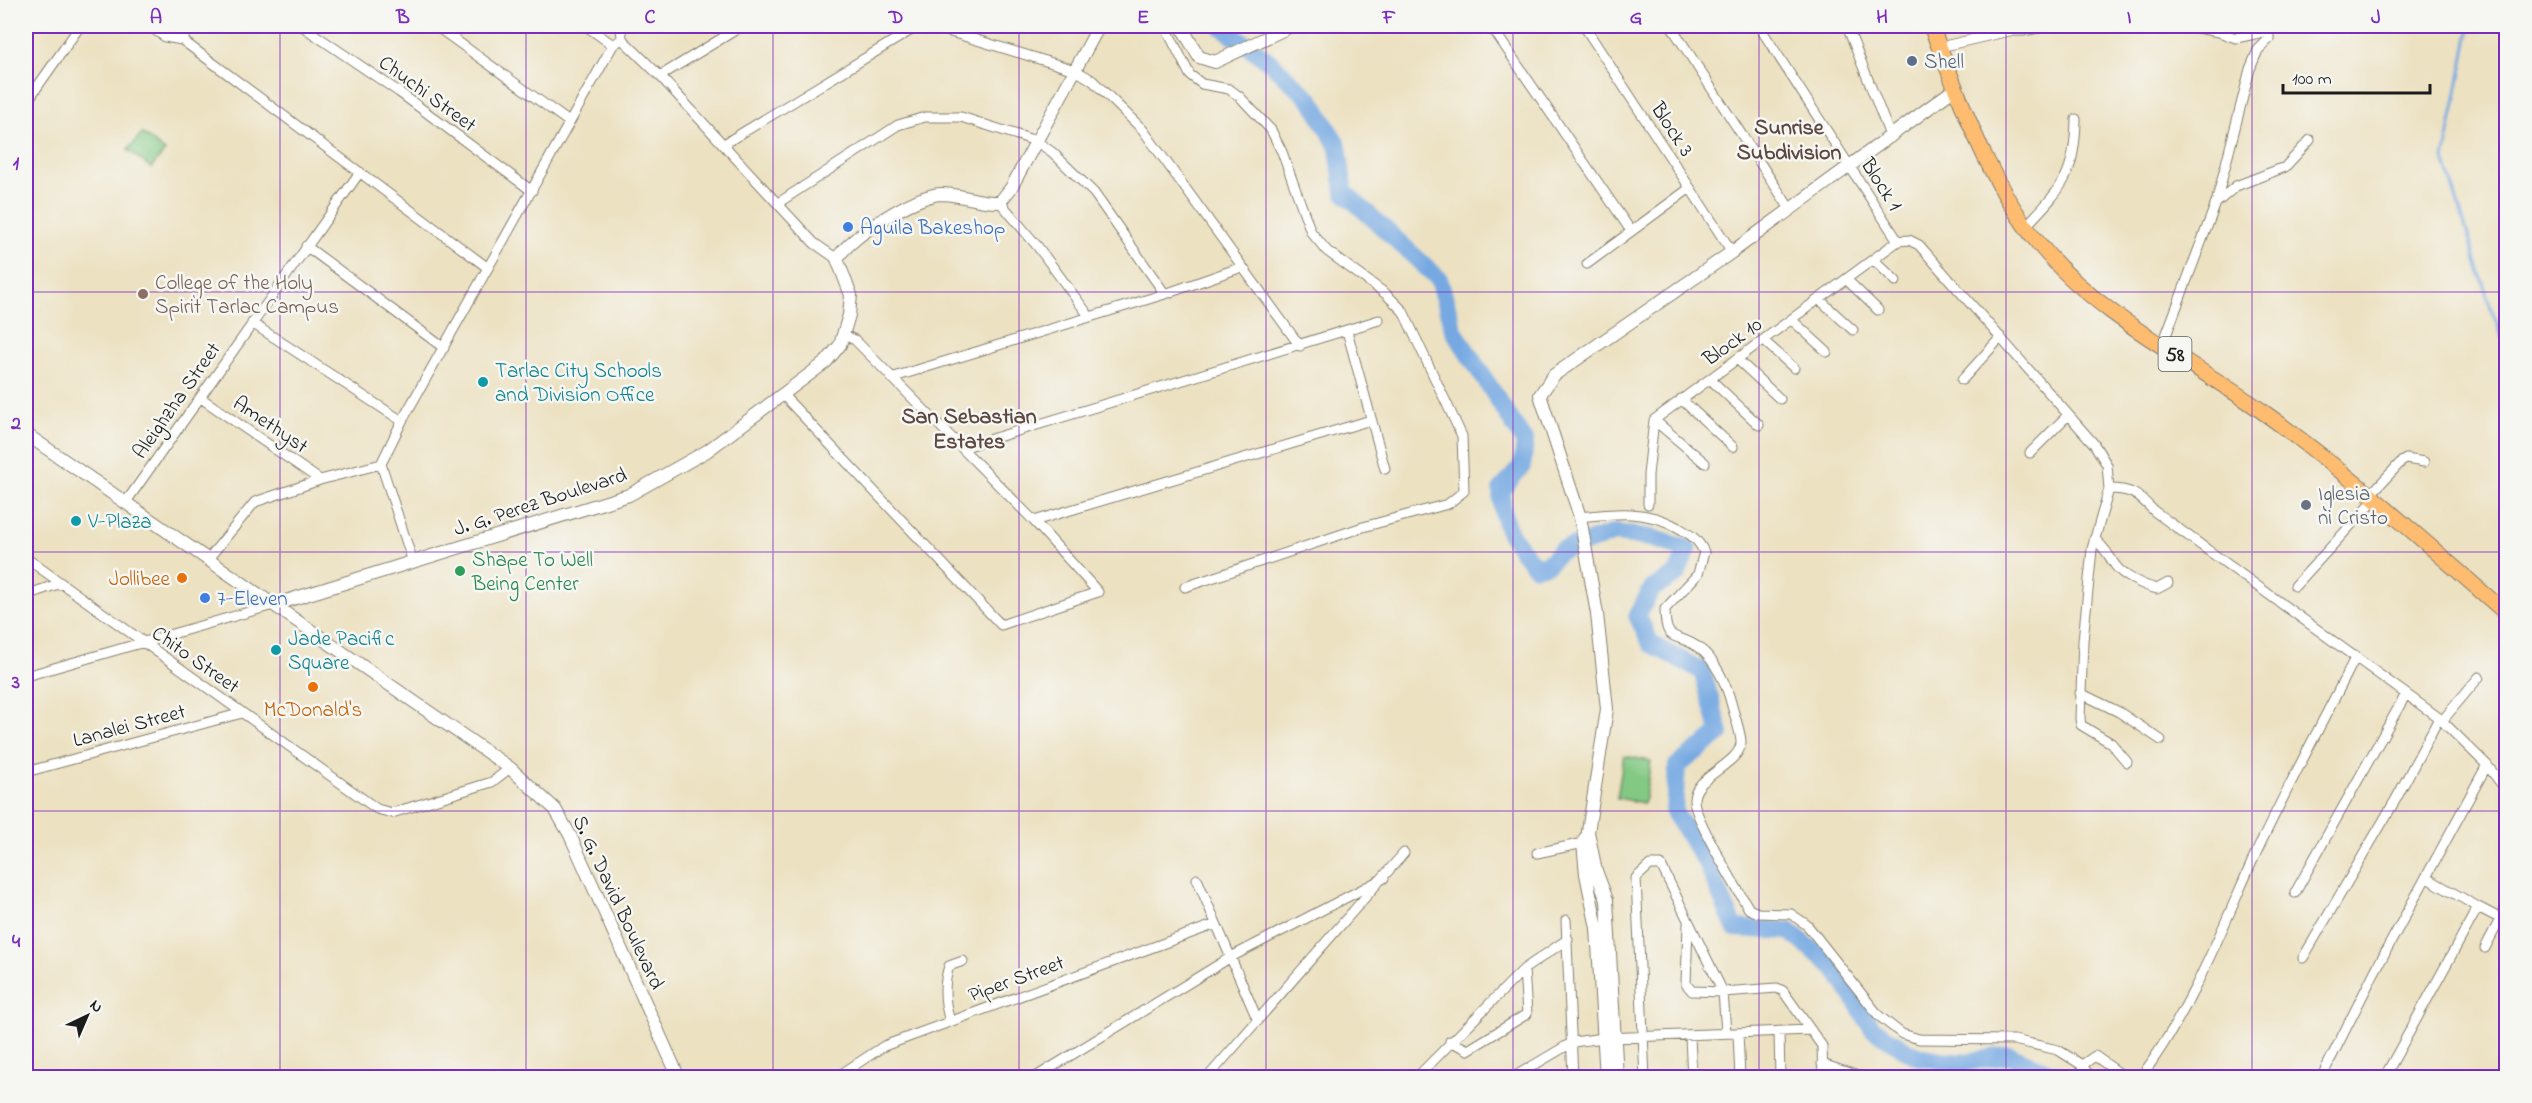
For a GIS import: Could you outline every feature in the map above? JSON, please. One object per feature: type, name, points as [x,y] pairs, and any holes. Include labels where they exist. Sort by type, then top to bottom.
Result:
[{"type":"highway","name":"58","points":[[1932,27],[1979,148],[2006,199],[2040,245],[2083,288],[2162,346],[2265,413],[2372,497],[2506,614]]},
{"type":"street","points":[[26,103],[80,26]]},
{"type":"street","points":[[149,26],[165,37],[182,40],[488,268]]},
{"type":"street","points":[[182,40],[191,26]]},
{"type":"street","name":"Chuchi Street","points":[[302,26],[399,93],[532,191]]},
{"type":"street","points":[[436,26],[569,122]]},
{"type":"street","points":[[586,26],[613,45]]},
{"type":"street","points":[[621,26],[622,39],[660,76],[814,243],[837,259],[847,245],[903,208],[924,199],[940,194],[982,203],[1000,202],[1011,188],[1099,26]]},
{"type":"street","points":[[660,76],[742,26]]},
{"type":"street","points":[[1165,26],[1190,75],[1202,84],[1229,89],[1240,97],[1271,130],[1282,152],[1311,232],[1327,251],[1386,294],[1403,311],[1462,436],[1464,482],[1464,491],[1448,504],[1364,527],[1185,587]]},
{"type":"street","points":[[1182,26],[1199,57],[1210,62],[1219,62],[1291,26]]},
{"type":"street","points":[[1491,26],[1631,231]]},
{"type":"street","name":"Block 3","points":[[1584,26],[1732,252]]},
{"type":"street","points":[[1671,26],[1790,209]]},
{"type":"street","name":"Block 1","points":[[1760,26],[1898,242]]},
{"type":"street","points":[[1847,26],[1891,138]]},
{"type":"street","points":[[1932,27],[1951,26]]},
{"type":"street","points":[[1940,47],[2008,31],[2023,31],[2049,26]]},
{"type":"street","points":[[2162,346],[2216,203],[2250,69],[2258,50],[2269,39],[2270,28],[2236,38],[2220,32],[2186,26]]},
{"type":"street","points":[[724,144],[913,27],[941,29],[1075,70],[1092,80],[1143,129],[1300,346]]},
{"type":"street","points":[[413,562],[381,464],[402,421],[569,122],[613,45],[622,39]]},
{"type":"street","points":[[1606,1077],[1610,1038],[1606,900],[1591,873],[1587,839],[1607,709],[1596,614],[1580,520],[1540,395],[1554,375],[1732,252],[1848,166],[1891,138],[1956,88]]},
{"type":"street","points":[[778,203],[898,125],[925,117],[961,117],[1036,141],[1052,152],[1094,193],[1165,294]]},
{"type":"street","points":[[2026,226],[2059,192],[2066,179],[2075,140],[2076,118]]},
{"type":"street","points":[[2216,203],[2236,186],[2285,167],[2310,140]]},
{"type":"street","name":"Aleighzha Street","points":[[126,502],[360,172]]},
{"type":"street","points":[[1587,264],[1690,188]]},
{"type":"street","points":[[1000,202],[1038,247],[1089,316]]},
{"type":"street","points":[[1898,242],[1909,240],[1919,245],[2068,415],[2101,454],[2107,465],[2109,489],[2094,539],[2080,693],[2081,725],[2110,743],[2127,762]]},
{"type":"street","name":"Block 10","points":[[1654,420],[1848,281],[1898,242]]},
{"type":"street","points":[[306,246],[444,348]]},
{"type":"street","name":"J. G. Perez Boulevard","points":[[273,605],[629,495],[707,451],[826,362],[844,335],[851,295],[837,259]]},
{"type":"street","points":[[1874,260],[1896,281]]},
{"type":"street","points":[[891,378],[1165,294],[1242,267]]},
{"type":"street","points":[[1848,281],[1878,310]]},
{"type":"street","points":[[1820,300],[1852,330]]},
{"type":"street","points":[[962,448],[1379,320]]},
{"type":"street","points":[[1792,320],[1827,352]]},
{"type":"street","points":[[252,323],[402,421]]},
{"type":"street","points":[[1347,331],[1385,469]]},
{"type":"street","points":[[783,395],[1001,625],[1098,592],[1034,521],[962,448],[855,340],[844,335]]},
{"type":"street","points":[[1962,380],[2001,337]]},
{"type":"street","points":[[1764,341],[1794,368]]},
{"type":"street","points":[[1738,360],[1780,399]]},
{"type":"street","points":[[1710,380],[1759,425]]},
{"type":"street","name":"Amethyst","points":[[201,398],[320,480]]},
{"type":"street","points":[[1681,399],[1733,447]]},
{"type":"street","points":[[2030,453],[2068,415]]},
{"type":"street","points":[[1034,521],[1371,420]]},
{"type":"street","points":[[1654,420],[1705,463]]},
{"type":"street","points":[[1648,504],[1648,475],[1654,420]]},
{"type":"street","name":"S. G. David Boulevard","points":[[26,434],[510,768],[555,809],[570,835],[679,1077]]},
{"type":"street","points":[[2295,586],[2401,462],[2406,459],[2424,462]]},
{"type":"street","points":[[208,559],[255,502],[320,480],[381,464]]},
{"type":"street","points":[[2109,489],[2125,489],[2133,492],[2154,511],[2356,656],[2441,720],[2506,786]]},
{"type":"street","points":[[1580,520],[1625,512],[1661,517],[1698,539],[1704,552],[1698,574],[1665,609],[1665,627],[1672,636],[1698,646],[1712,659],[1730,696],[1741,743],[1738,752],[1696,790],[1694,801],[1712,845],[1749,909],[1758,913],[1791,914],[1807,925],[1879,1016],[1902,1034],[1919,1040],[2014,1040],[2058,1050],[2082,1065],[2091,1077]]},
{"type":"street","points":[[2094,539],[2110,554],[2120,570],[2141,583],[2157,589],[2168,583]]},
{"type":"street","name":"Chito Street","points":[[26,558],[377,809],[392,813],[492,782],[510,768]]},
{"type":"street","points":[[26,595],[61,583]]},
{"type":"street","points":[[26,676],[273,605]]},
{"type":"street","points":[[2140,1077],[2160,1052],[2210,957],[2251,865],[2356,656]]},
{"type":"street","points":[[2303,958],[2441,720],[2479,677]]},
{"type":"street","points":[[2080,693],[2119,712],[2161,740]]},
{"type":"street","points":[[2295,893],[2406,694]]},
{"type":"street","name":"Lanalei Street","points":[[26,772],[242,713]]},
{"type":"street","points":[[2321,1077],[2375,971],[2487,765]]},
{"type":"street","points":[[1537,853],[1587,839]]},
{"type":"street","points":[[1207,1077],[1384,878],[1404,852]]},
{"type":"street","points":[[1645,1077],[1636,878],[1650,865],[1661,865],[1723,992],[1726,1032]]},
{"type":"street","points":[[1034,1077],[1231,957],[1384,878]]},
{"type":"street","points":[[2427,878],[2501,919]]},
{"type":"street","points":[[1197,879],[1258,1021]]},
{"type":"street","points":[[2384,1077],[2478,907]]},
{"type":"street","points":[[2485,948],[2506,908]]},
{"type":"street","points":[[1566,920],[1573,1077]]},
{"type":"street","points":[[1688,922],[1688,988],[1692,991],[1723,992],[1780,989],[1823,1050],[1823,1077]]},
{"type":"street","name":"Piper Street","points":[[840,1076],[884,1046],[1216,924]]},
{"type":"street","points":[[1421,1076],[1450,1041],[1524,969],[1568,939]]},
{"type":"street","points":[[950,1022],[945,1005],[946,976],[949,966],[963,961]]},
{"type":"street","points":[[1450,1041],[1468,1050],[1527,1014],[1524,969]]},
{"type":"street","points":[[1512,1077],[1573,1042],[1610,1038],[1690,1037],[1726,1032],[1811,1030]]},
{"type":"street","points":[[1779,1032],[1780,1077]]},
{"type":"street","points":[[1738,1033],[1740,1077]]},
{"type":"street","points":[[1690,1037],[1692,1077]]},
{"type":"street","points":[[1610,1038],[1617,1077]]},
{"type":"street","points":[[2082,1065],[2094,1056],[2126,1077]]},
{"type":"street","points":[[1822,1064],[1864,1077]]},
{"type":"green space","points":[[142,133],[165,151],[151,168],[128,150]]},
{"type":"green space","points":[[1624,756],[1651,761],[1644,803],[1617,798]]},
{"type":"waterway","points":[[1221,26],[1271,63],[1312,101],[1338,147],[1344,192],[1439,279],[1454,331],[1525,442],[1522,466],[1501,490],[1502,503],[1506,524],[1514,540],[1536,567],[1549,563],[1560,551],[1615,533],[1651,538],[1688,549],[1677,574],[1652,589],[1637,615],[1651,644],[1702,671],[1720,733],[1677,766],[1674,812],[1707,864],[1735,928],[1789,931],[1835,968],[1873,1029],[1916,1056],[1960,1063],[2010,1055],[2062,1078]]},
{"type":"waterway","points":[[2470,26],[2444,159],[2492,312],[2506,345]]},
{"type":"place","name":"Shell","points":[[1912,61]]},
{"type":"place","name":"Aguila Bakeshop","points":[[848,227]]},
{"type":"place","name":"College of the Holy Spirit Tarlac Campus","points":[[143,294]]},
{"type":"place","name":"Tarlac City Schools and Division Office","points":[[483,382]]},
{"type":"place","name":"Iglesia ni Cristo","points":[[2306,505]]},
{"type":"place","name":"V-Plaza","points":[[76,521]]},
{"type":"place","name":"Shape To Well Being Center","points":[[460,571]]},
{"type":"place","name":"Jollibee","points":[[182,578]]},
{"type":"place","name":"7-Eleven","points":[[205,598]]},
{"type":"place","name":"Jade Pacific Square","points":[[276,650]]},
{"type":"place","name":"McDonald's","points":[[313,687]]},
{"type":"district","name":"Sunrise Subdivision","points":[[1789,138]]},
{"type":"district","name":"San Sebastian Estates","points":[[969,428]]}]
